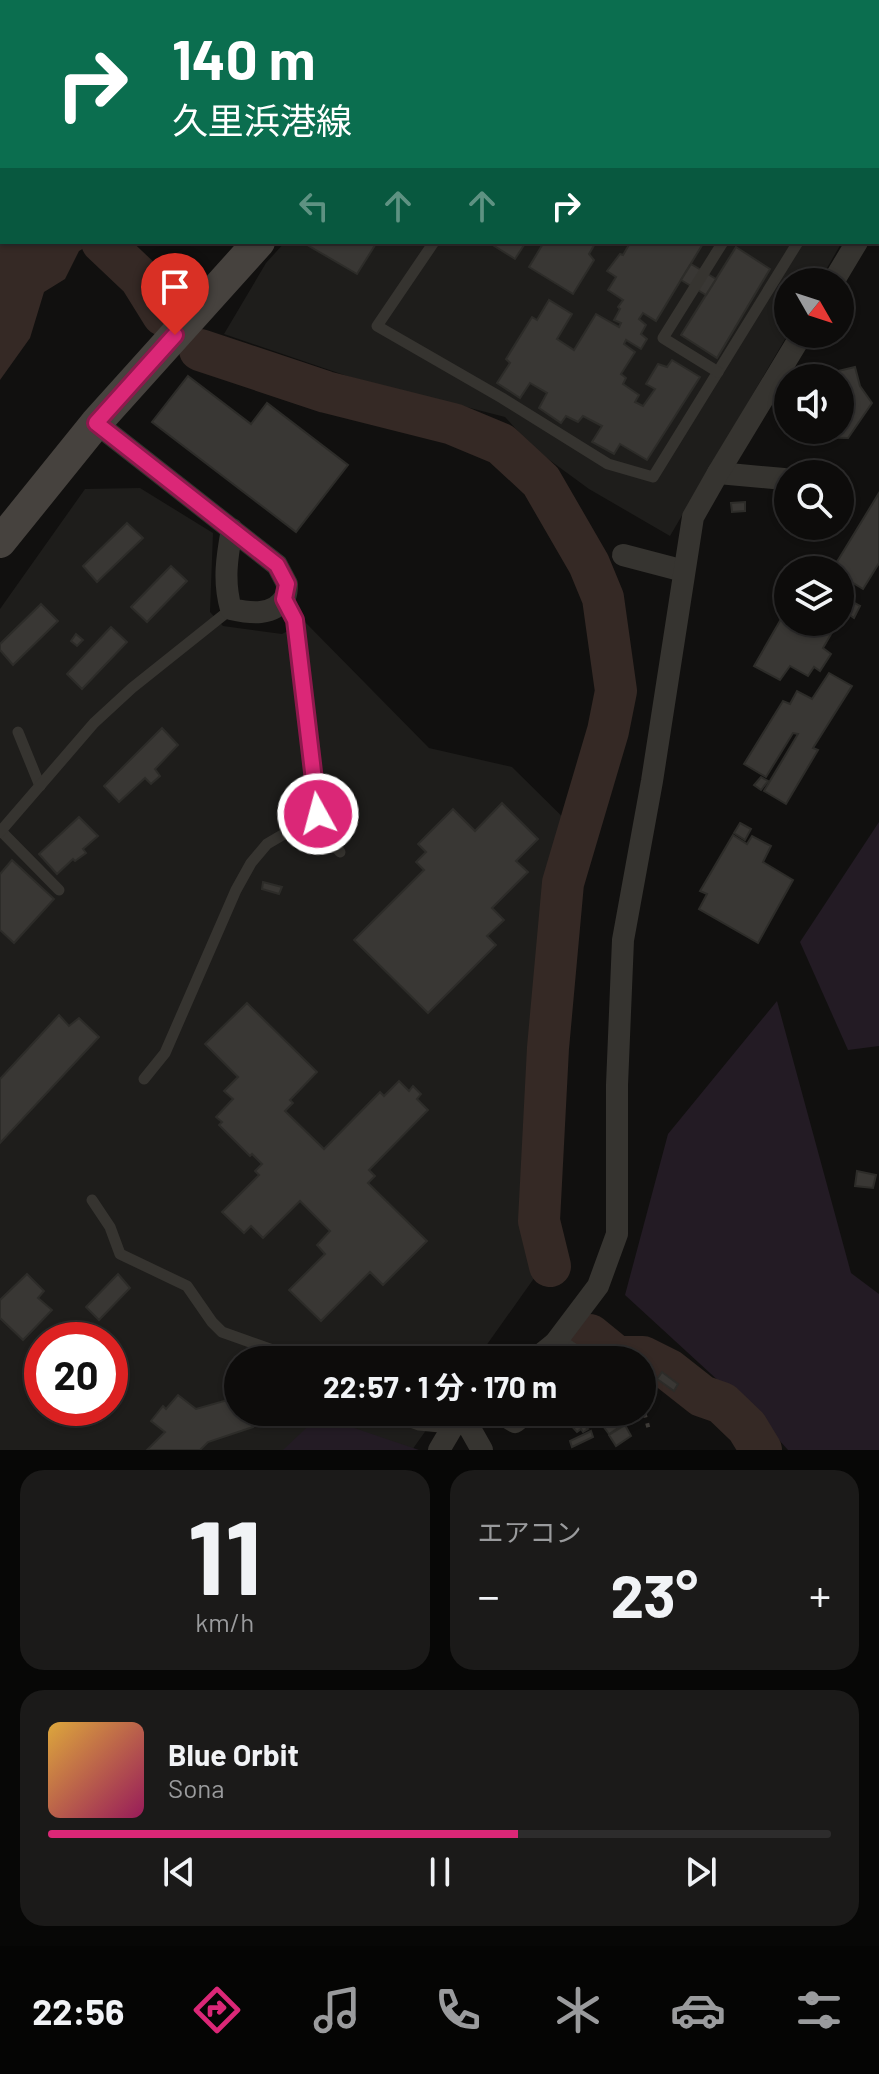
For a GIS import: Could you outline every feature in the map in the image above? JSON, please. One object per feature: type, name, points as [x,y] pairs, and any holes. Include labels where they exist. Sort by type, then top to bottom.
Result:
[{"type":"main road","points":[[0,542],[96,423],[257,244]]},
{"type":"street","points":[[841,268],[856,244]]},
{"type":"street","points":[[556,1346],[598,1286],[617,1234],[617,1085],[623,940],[652,781],[693,517],[794,348]]},
{"type":"street","points":[[96,423],[232,529],[277,565],[287,584],[284,599],[269,610],[250,613],[231,609],[226,592],[226,566],[232,529]]},
{"type":"street","points":[[718,473],[774,478]]},
{"type":"street","points":[[623,555],[684,571]]},
{"type":"street","points":[[439,1450],[457,1426]]},
{"type":"street","points":[[467,1426],[482,1450]]},
{"type":"lane","points":[[433,244],[377,326],[608,464],[653,477],[797,244]]},
{"type":"lane","points":[[718,372],[663,338],[722,244]]},
{"type":"lane","points":[[284,599],[295,620],[318,814],[327,837],[340,852]]},
{"type":"lane","points":[[59,890],[0,832],[94,723],[231,609]]},
{"type":"lane","points":[[18,732],[40,786]]},
{"type":"lane","points":[[144,1079],[165,1053],[236,890],[251,863],[267,844],[318,814]]},
{"type":"lane","points":[[92,1200],[110,1227],[120,1254],[187,1286],[222,1332],[262,1346]]},
{"type":"path","points":[[648,1426],[649,1430]]},
{"type":"shaded area","points":[[0,244],[91,244],[79,251],[65,279],[44,292],[30,338],[0,380]]},
{"type":"shaded area","points":[[91,244],[114,244],[145,278],[163,308],[155,314],[136,280],[110,254]]},
{"type":"shaded area","points":[[283,244],[841,244],[827,268],[774,268],[774,348],[780,348],[670,536],[589,489],[533,448],[505,417],[350,377],[224,334],[266,263]]},
{"type":"shaded area","points":[[140,488],[213,533],[210,612],[223,626],[282,634],[305,622],[429,748],[512,767],[587,841],[542,1267],[486,1346],[224,1346],[224,1426],[429,1426],[412,1450],[0,1450],[0,609],[85,489]]},
{"type":"shaded area","points":[[879,822],[879,1046],[848,1050],[800,942]]},
{"type":"shaded area","points":[[777,1001],[851,1273],[879,1294],[879,1450],[788,1450],[760,1419],[625,1295],[668,1134]]},
{"type":"shaded area","points":[[308,1426],[348,1426],[419,1450],[283,1450]]},
{"type":"building","points":[[310,244],[376,244],[357,274],[309,246]]},
{"type":"building","points":[[491,244],[525,244],[515,259]]},
{"type":"building","points":[[543,244],[595,244],[589,254],[594,260],[573,294],[529,267]]},
{"type":"building","points":[[629,244],[703,244],[656,321],[643,313],[639,319],[646,325],[641,334],[647,339],[641,349],[626,340],[624,344],[635,352],[621,374],[626,378],[623,384],[639,395],[635,402],[643,406],[655,389],[646,384],[658,364],[667,367],[672,360],[700,377],[647,460],[620,444],[614,454],[592,442],[602,426],[583,416],[578,422],[566,416],[561,423],[539,408],[547,393],[530,383],[520,398],[497,383],[510,363],[506,359],[532,317],[537,320],[549,300],[572,314],[557,339],[574,350],[596,314],[619,327],[621,323],[614,320],[623,300],[608,290],[616,277],[607,271],[620,254],[623,255]]},
{"type":"building","points":[[736,247],[770,269],[717,358],[681,335]]},
{"type":"building","points":[[691,264],[716,279],[706,295],[681,280]]},
{"type":"building","points":[[854,367],[860,386],[872,403],[854,429]]},
{"type":"building","points":[[188,376],[251,424],[267,403],[348,465],[296,532],[152,422]]},
{"type":"building","points":[[879,493],[879,563],[863,589],[854,584],[854,556],[841,556],[850,540],[854,540],[854,534]]},
{"type":"building","points":[[745,502],[745,511],[732,512],[731,503]]},
{"type":"building","points":[[127,523],[143,538],[97,582],[83,566]]},
{"type":"building","points":[[171,566],[187,581],[147,622],[131,607]]},
{"type":"building","points":[[854,603],[860,606],[854,618]]},
{"type":"building","points":[[41,604],[58,621],[13,665],[0,650],[0,644]]},
{"type":"building","points":[[111,627],[127,642],[82,689],[67,674]]},
{"type":"building","points":[[774,631],[774,636],[830,636],[823,648],[831,654],[820,671],[814,667],[808,676],[790,666],[780,680],[754,666]]},
{"type":"building","points":[[76,634],[83,640],[77,646],[71,641]]},
{"type":"building","points":[[829,673],[852,686],[813,748],[818,750],[786,804],[764,791],[798,734],[793,733],[766,777],[744,764],[783,701],[790,704],[797,691],[812,699]]},
{"type":"building","points":[[162,728],[178,745],[155,769],[160,776],[151,784],[145,778],[119,802],[104,786]]},
{"type":"building","points":[[761,777],[768,781],[761,790],[754,785]]},
{"type":"building","points":[[502,803],[538,839],[516,861],[528,872],[492,908],[504,920],[487,936],[496,945],[428,1013],[354,940],[424,870],[416,862],[426,852],[418,844],[453,809],[475,831]]},
{"type":"building","points":[[79,817],[98,836],[83,849],[86,853],[75,861],[73,859],[57,874],[39,854]]},
{"type":"building","points":[[740,823],[751,829],[745,840],[734,833]]},
{"type":"building","points":[[733,835],[747,844],[752,836],[771,846],[763,862],[793,880],[758,943],[699,909],[707,894],[700,891]]},
{"type":"building","points":[[12,860],[54,899],[14,943],[0,930],[0,874]]},
{"type":"building","points":[[263,882],[282,887],[279,894],[262,889]]},
{"type":"building","points":[[247,1003],[317,1072],[290,1100],[293,1103],[285,1111],[324,1149],[380,1092],[384,1096],[399,1081],[409,1091],[413,1086],[421,1094],[417,1099],[428,1110],[369,1170],[375,1176],[368,1183],[427,1241],[383,1285],[370,1272],[321,1321],[289,1290],[325,1254],[317,1245],[330,1231],[300,1201],[263,1238],[251,1226],[244,1233],[222,1212],[259,1175],[255,1171],[262,1164],[219,1125],[222,1122],[216,1117],[233,1099],[224,1091],[238,1077],[205,1044]]},
{"type":"building","points":[[59,1015],[69,1026],[79,1018],[99,1037],[0,1143],[0,1079]]},
{"type":"building","points":[[857,1171],[876,1175],[873,1188],[855,1186]]},
{"type":"building","points":[[27,1274],[44,1291],[38,1298],[52,1310],[40,1322],[24,1322],[23,1340],[0,1318],[0,1300]]},
{"type":"building","points":[[118,1274],[130,1288],[99,1320],[86,1307]]},
{"type":"building","points":[[662,1372],[678,1384],[674,1391],[657,1379]]},
{"type":"building","points":[[178,1395],[196,1409],[224,1401],[224,1426],[253,1427],[208,1442],[200,1450],[147,1450],[165,1432],[151,1421],[163,1406],[166,1409]]},
{"type":"building","points":[[572,1426],[588,1429],[583,1432],[581,1429],[577,1432]]},
{"type":"building","points":[[603,1426],[621,1426],[609,1434]]},
{"type":"building","points":[[626,1426],[631,1436],[616,1446],[609,1435]]},
{"type":"building","points":[[591,1431],[593,1437],[572,1447],[570,1441]]},
{"type":"waterway","points":[[104,244],[140,278],[163,315]]},
{"type":"waterway","points":[[200,350],[326,392],[453,424],[501,444],[541,481],[589,564],[603,598],[616,691],[608,731],[563,883],[548,1048],[539,1221],[550,1266]]},
{"type":"waterway","points":[[590,1335],[617,1357],[643,1357],[669,1370],[702,1396],[722,1403],[747,1427],[761,1450]]},
{"type":"route","points":[[175,335],[96,423],[277,565],[287,584],[284,599],[295,620],[318,814]]}]
